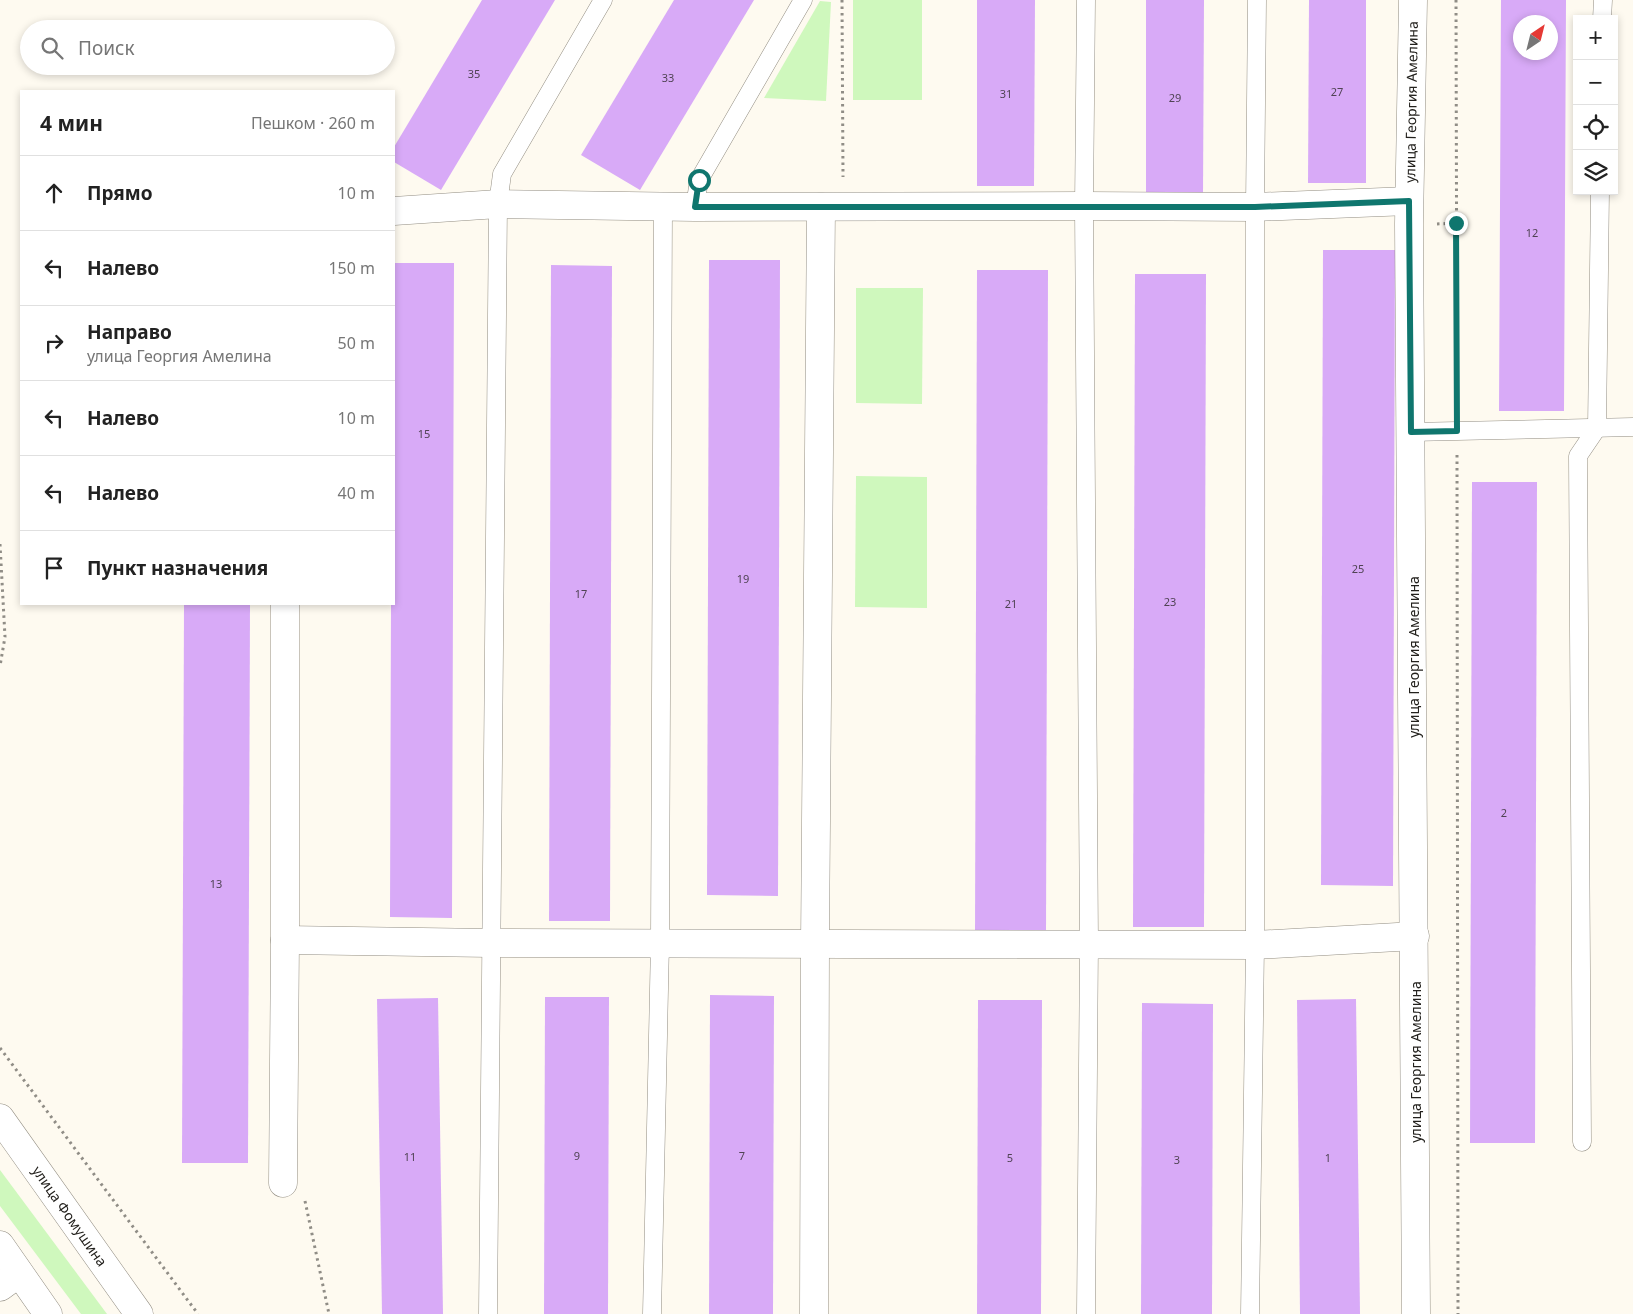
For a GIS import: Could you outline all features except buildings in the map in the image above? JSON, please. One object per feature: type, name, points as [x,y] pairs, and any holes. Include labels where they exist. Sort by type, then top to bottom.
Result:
[{"type":"street","name":"улица Георгия Амелина","points":[[1413,0],[1409,201],[1416,1314]]},
{"type":"street","points":[[395,212],[498,204],[663,207],[1255,207],[1409,201]]},
{"type":"street","points":[[814,1314],[815,944],[832,207]]},
{"type":"street","points":[[283,1178],[285,605]]},
{"type":"street","points":[[285,940],[490,943],[1089,943],[1255,945],[1415,936]]},
{"type":"street","name":"улица Фомушина","points":[[0,1118],[139,1314]]},
{"type":"street","points":[[0,1245],[10,1280],[48,1314]]},
{"type":"lane","points":[[488,1314],[498,204],[502,174],[603,0]]},
{"type":"lane","points":[[695,207],[699,180],[804,0]]},
{"type":"lane","points":[[1086,0],[1084,206],[1089,943],[1086,1314]]},
{"type":"lane","points":[[1250,1314],[1255,945],[1255,207],[1257,0]]},
{"type":"lane","points":[[1602,15],[1603,0]]},
{"type":"lane","points":[[1582,1142],[1578,456],[1597,428],[1600,195]]},
{"type":"lane","points":[[652,1314],[660,943],[663,207]]},
{"type":"lane","points":[[1411,432],[1633,427]]},
{"type":"path","points":[[832,207],[842,0]]},
{"type":"path","points":[[1456,0],[1458,1314]]},
{"type":"path","points":[[0,544],[5,637],[0,666]]},
{"type":"path","points":[[0,1048],[198,1314]]},
{"type":"path","points":[[283,1178],[299,1173],[329,1314]]},
{"type":"green space","points":[[853,0],[922,0],[922,100],[853,100]]},
{"type":"green space","points":[[820,1],[831,2],[826,101],[764,98]]},
{"type":"green space","points":[[856,288],[923,288],[922,404],[856,403]]},
{"type":"green space","points":[[856,476],[927,477],[927,608],[855,607]]},
{"type":"green space","points":[[0,1170],[107,1314],[81,1314],[0,1206]]},
{"type":"route","points":[[699,180],[695,207],[1255,207],[1409,201],[1411,432],[1457,431],[1456,223]]}]
